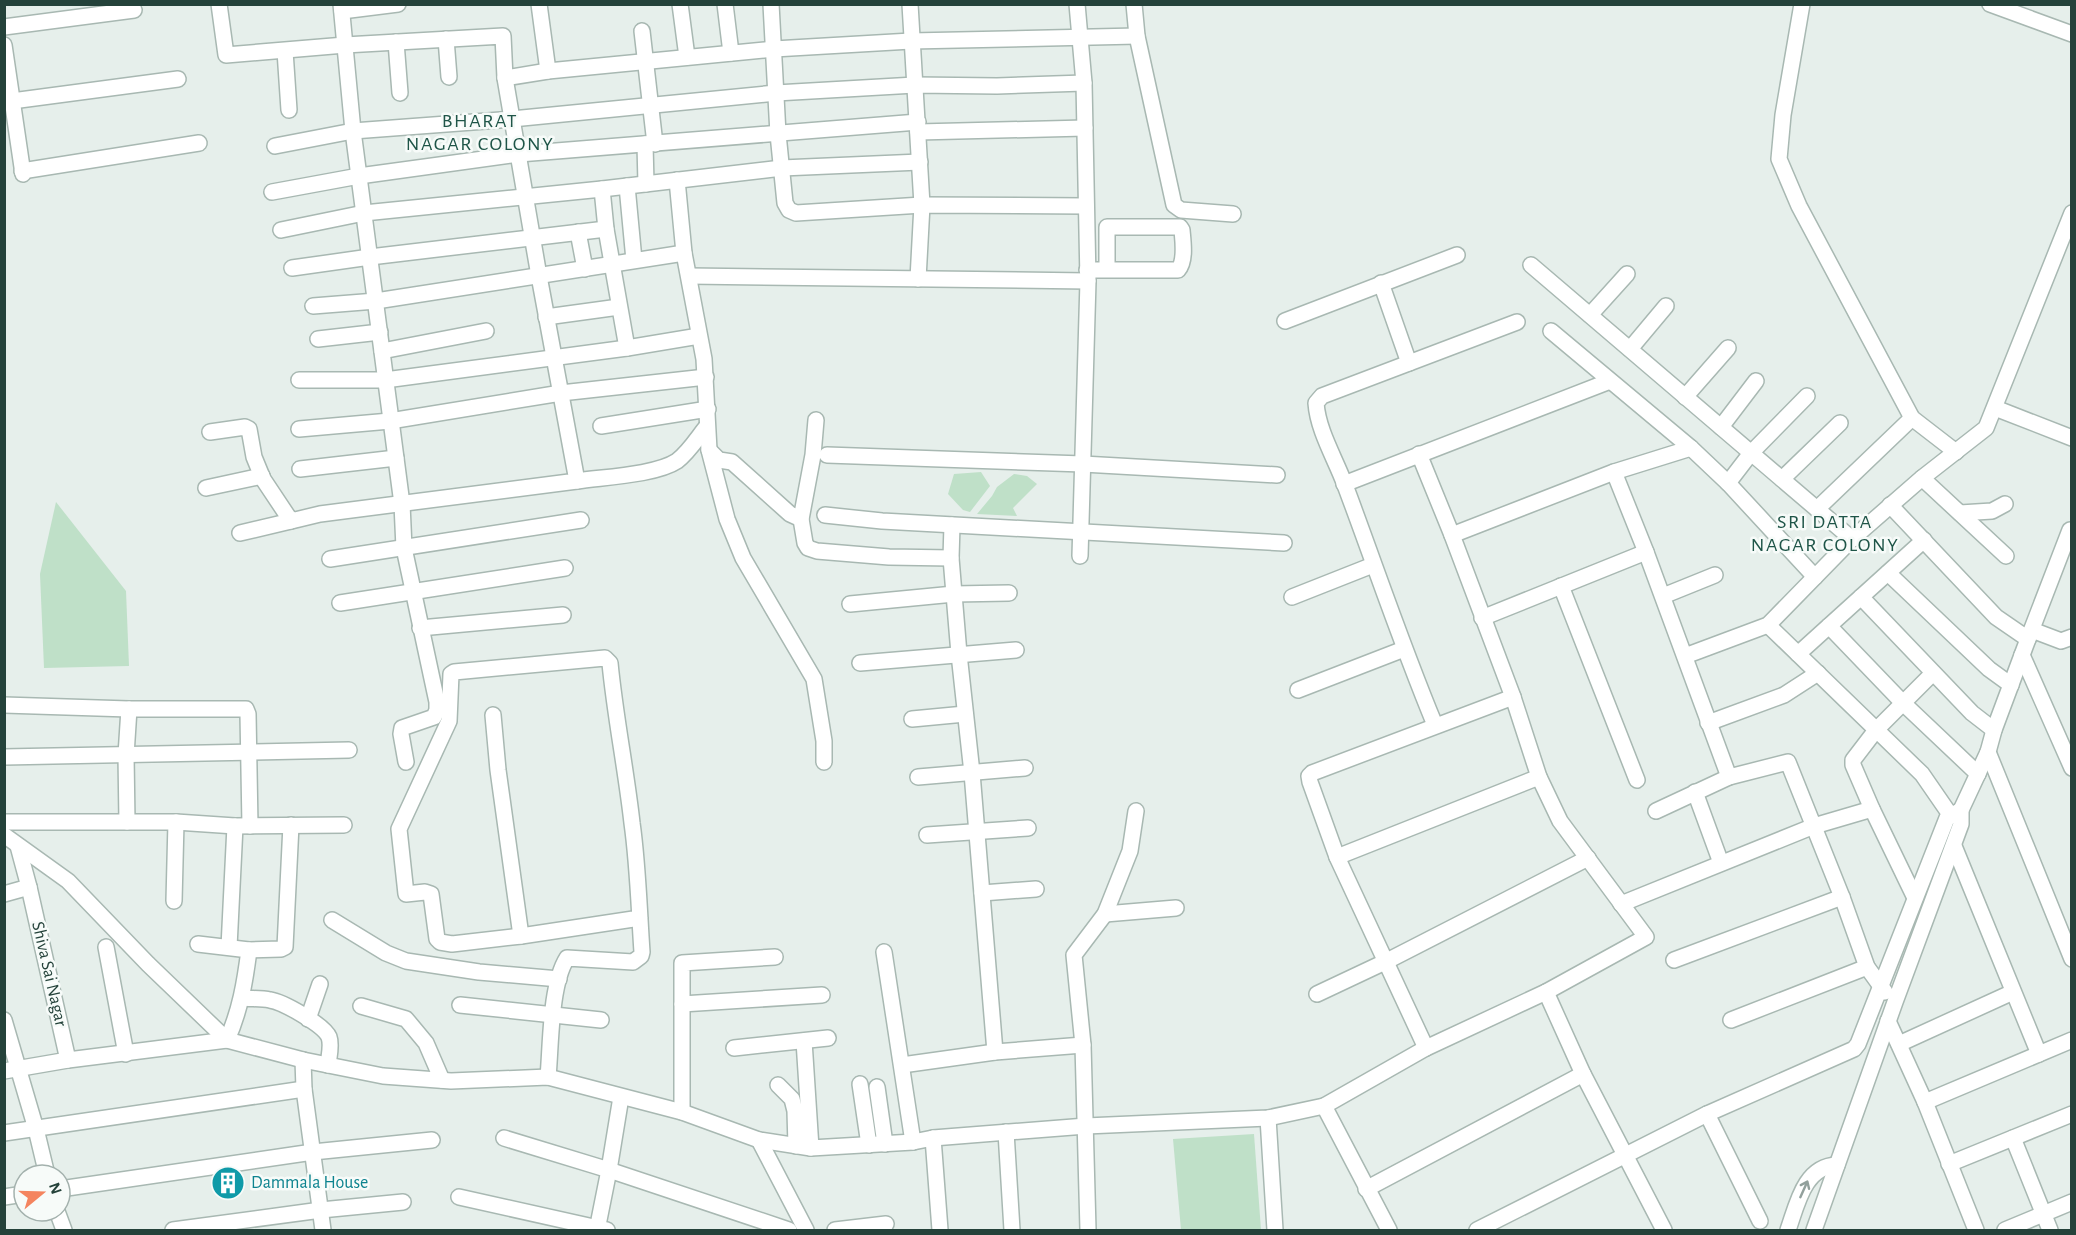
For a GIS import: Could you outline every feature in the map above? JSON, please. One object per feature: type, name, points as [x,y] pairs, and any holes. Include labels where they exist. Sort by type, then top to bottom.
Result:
[{"type":"street","points":[[219,4],[226,55],[345,45],[503,36],[505,78],[577,481]]},
{"type":"street","points":[[398,4],[341,8],[353,131],[402,504],[404,548],[437,702],[434,717],[402,728],[406,762]]},
{"type":"street","points":[[539,4],[549,71]]},
{"type":"street","points":[[680,4],[687,57]]},
{"type":"street","points":[[726,4],[731,53]]},
{"type":"street","points":[[771,4],[778,134],[785,203],[789,210],[796,213],[922,205],[1086,206]]},
{"type":"street","points":[[910,4],[922,205],[918,279]]},
{"type":"street","points":[[1077,4],[1084,83],[1088,275],[1080,556]]},
{"type":"street","points":[[1134,4],[1137,36],[1174,205],[1181,210],[1233,214]]},
{"type":"street","points":[[1802,4],[1783,115],[1779,159],[1799,206],[1912,418],[1956,452]]},
{"type":"street","points":[[1990,4],[2072,34]]},
{"type":"street","points":[[4,27],[134,10]]},
{"type":"street","points":[[642,31],[650,105],[650,144],[646,184]]},
{"type":"street","points":[[505,78],[549,71],[774,49],[911,41],[1137,36]]},
{"type":"street","points":[[446,39],[449,77]]},
{"type":"street","points":[[396,42],[400,93]]},
{"type":"street","points":[[4,45],[22,173],[199,143]]},
{"type":"street","points":[[285,51],[289,110]]},
{"type":"street","points":[[12,101],[178,79]]},
{"type":"street","points":[[275,146],[353,131],[512,119],[776,93],[915,85],[997,86],[1084,83]]},
{"type":"street","points":[[272,192],[359,176],[519,154],[778,134],[918,127],[1085,128]]},
{"type":"street","points":[[281,230],[364,213],[782,168],[920,162]]},
{"type":"street","points":[[677,180],[684,253],[706,377],[709,450],[727,519],[743,558],[814,679],[824,741],[824,762]]},
{"type":"street","points":[[627,186],[634,260]]},
{"type":"street","points":[[602,189],[606,229],[627,348]]},
{"type":"street","points":[[1685,657],[1768,625],[1852,539],[1922,478],[1986,428],[2072,213]]},
{"type":"street","points":[[689,276],[918,279],[1088,275],[1107,270],[1178,270],[1182,267],[1183,260],[1182,230],[1180,227],[1112,225],[1107,227],[1107,270]]},
{"type":"street","points":[[291,268],[606,229]]},
{"type":"street","points":[[578,232],[585,268]]},
{"type":"street","points":[[313,306],[376,300],[684,253]]},
{"type":"street","points":[[1285,321],[1457,255]]},
{"type":"street","points":[[1531,265],[1852,539]]},
{"type":"street","points":[[1590,315],[1627,274]]},
{"type":"street","points":[[1381,283],[1409,363]]},
{"type":"street","points":[[1630,349],[1666,306]]},
{"type":"street","points":[[546,317],[619,307]]},
{"type":"street","points":[[1434,725],[1317,416],[1316,403],[1322,396],[1517,322]]},
{"type":"street","points":[[382,351],[486,331]]},
{"type":"street","points":[[1551,331],[1691,447],[1728,483],[1815,577]]},
{"type":"street","points":[[318,339],[380,332]]},
{"type":"street","points":[[299,380],[385,380],[627,348],[699,336]]},
{"type":"street","points":[[1685,397],[1728,348]]},
{"type":"street","points":[[299,429],[390,421],[561,393],[706,377]]},
{"type":"street","points":[[1344,484],[1610,381]]},
{"type":"street","points":[[1721,427],[1756,381]]},
{"type":"street","points":[[1728,483],[1751,453],[1807,396]]},
{"type":"street","points":[[1995,408],[2072,438]]},
{"type":"street","points":[[601,426],[708,409]]},
{"type":"street","points":[[1817,509],[1912,418]]},
{"type":"street","points":[[816,420],[813,455],[801,519],[808,548],[817,551],[889,557],[951,558]]},
{"type":"street","points":[[1782,479],[1840,423]]},
{"type":"street","points":[[240,532],[321,514],[634,474],[675,462],[707,426]]},
{"type":"street","points":[[210,432],[245,427],[249,429],[254,457],[262,476],[292,521]]},
{"type":"street","points":[[1452,535],[1614,472],[1691,447]]},
{"type":"street","points":[[709,450],[719,460],[732,462],[790,514],[801,519]]},
{"type":"street","points":[[11,1070],[68,1060],[227,1040],[303,1060],[383,1077],[453,1080],[548,1077],[682,1112],[759,1140],[812,1148],[914,1142],[933,1138],[1086,1126],[1268,1118],[1324,1106],[1426,1048],[1546,992],[1646,937],[1560,821],[1539,777],[1513,697],[1419,454]]},
{"type":"street","points":[[827,455],[1083,464],[1276,475]]},
{"type":"street","points":[[300,469],[396,458]]},
{"type":"street","points":[[1614,472],[1663,596],[1729,777]]},
{"type":"street","points":[[206,488],[262,476]]},
{"type":"street","points":[[1922,478],[2006,556]]},
{"type":"street","points":[[1960,513],[1992,512],[2005,504]]},
{"type":"street","points":[[1890,506],[2002,621],[2030,634],[2061,641],[2072,637]]},
{"type":"street","points":[[825,515],[882,521],[1284,543]]},
{"type":"street","points":[[330,559],[581,520]]},
{"type":"street","points":[[952,525],[951,558],[972,773],[995,1052]]},
{"type":"street","points":[[1477,1230],[1707,1114],[1854,1048],[1858,1044],[1887,994],[1919,908],[1947,818],[1956,813],[1988,752],[1994,730],[2071,529]]},
{"type":"street","points":[[1798,654],[1924,540]]},
{"type":"street","points":[[1482,618],[1646,552]]},
{"type":"street","points":[[1292,597],[1373,565]]},
{"type":"street","points":[[340,603],[565,568]]},
{"type":"street","points":[[1887,573],[1989,669],[2011,685]]},
{"type":"street","points":[[1663,596],[1714,575]]},
{"type":"street","points":[[1561,586],[1637,780]]},
{"type":"street","points":[[850,604],[954,594],[1009,593]]},
{"type":"street","points":[[1861,597],[1972,713],[1994,730]]},
{"type":"street","points":[[420,628],[563,615]]},
{"type":"street","points":[[1768,625],[1923,774],[1956,813],[1961,824],[1954,846],[1919,908],[1887,994],[1888,1021],[1814,1230]]},
{"type":"street","points":[[1829,626],[1978,774]]},
{"type":"street","points":[[1298,690],[1404,649]]},
{"type":"street","points":[[860,663],[1016,650]]},
{"type":"street","points":[[2022,655],[2072,768]]},
{"type":"street","points":[[548,1077],[558,979],[567,958],[633,962],[638,960],[642,952],[640,918],[632,822],[608,659],[451,674],[449,721],[399,829],[406,894],[425,892],[431,894],[437,939],[440,942],[453,944],[640,918]]},
{"type":"street","points":[[1708,723],[1784,695],[1818,673]]},
{"type":"street","points":[[1919,908],[1872,809],[1853,765],[1853,760],[1876,729],[1933,673]]},
{"type":"street","points":[[1426,1048],[1337,857],[1309,776],[1312,772],[1513,697]]},
{"type":"street","points":[[4,705],[129,709],[246,709],[249,751],[229,947]]},
{"type":"street","points":[[127,822],[126,755],[129,709]]},
{"type":"street","points":[[912,718],[965,714]]},
{"type":"street","points":[[493,715],[498,770],[522,936]]},
{"type":"street","points":[[4,757],[349,750]]},
{"type":"street","points":[[1988,752],[2072,959]]},
{"type":"street","points":[[1656,811],[1729,777],[1788,762],[1842,897],[1867,967],[1887,994]]},
{"type":"street","points":[[918,777],[1025,768]]},
{"type":"street","points":[[1337,857],[1539,777]]},
{"type":"street","points":[[1695,792],[1721,863]]},
{"type":"street","points":[[1621,904],[1814,826],[1872,809]]},
{"type":"street","points":[[1088,1230],[1083,1045],[1074,955],[1105,914],[1130,851],[1136,811]]},
{"type":"street","points":[[4,822],[176,822],[242,826],[344,825]]},
{"type":"street","points":[[174,901],[176,822]]},
{"type":"street","points":[[198,944],[249,950],[281,949],[286,943],[291,825]]},
{"type":"street","points":[[927,835],[1029,828]]},
{"type":"street","points":[[10,840],[68,880],[148,964],[227,1040]]},
{"type":"street","name":"Shiva Sai Nagar","points":[[10,840],[29,887],[68,1060]]},
{"type":"street","points":[[1954,846],[2040,1054]]},
{"type":"street","points":[[1317,994],[1387,961],[1588,858]]},
{"type":"street","points":[[4,894],[29,887]]},
{"type":"street","points":[[982,893],[1036,889]]},
{"type":"street","points":[[1674,960],[1842,897]]},
{"type":"street","points":[[1105,914],[1176,908]]},
{"type":"street","points":[[332,920],[386,953],[406,961],[479,972],[558,979]]},
{"type":"street","points":[[106,947],[126,1054]]},
{"type":"street","points":[[227,1040],[236,1021],[242,998],[249,950]]},
{"type":"street","points":[[884,952],[914,1142]]},
{"type":"street","points":[[682,1112],[682,963],[775,957]]},
{"type":"street","points":[[1731,1020],[1867,967]]},
{"type":"street","points":[[308,1019],[320,984]]},
{"type":"street","points":[[1546,992],[1583,1074],[1664,1230]]},
{"type":"street","points":[[1899,1044],[2013,992]]},
{"type":"street","points":[[682,1004],[822,996]]},
{"type":"street","points":[[242,998],[281,1003],[308,1019],[327,1034],[329,1039],[328,1065]]},
{"type":"street","points":[[460,1005],[601,1020]]},
{"type":"street","points":[[361,1006],[406,1019],[453,1080]]},
{"type":"street","points":[[4,1020],[11,1070],[36,1129],[44,1163]]},
{"type":"street","points":[[1888,1021],[1976,1230]]},
{"type":"street","points":[[734,1048],[828,1038]]},
{"type":"street","points":[[1924,1102],[2072,1040]]},
{"type":"street","points":[[804,1041],[812,1148]]},
{"type":"street","points":[[902,1065],[995,1052],[1083,1045]]},
{"type":"street","points":[[303,1060],[304,1089],[322,1230]]},
{"type":"street","points":[[1366,1189],[1583,1074]]},
{"type":"street","points":[[860,1084],[877,1144]]},
{"type":"street","points":[[778,1085],[792,1099],[795,1111],[796,1146]]},
{"type":"street","points":[[877,1144],[878,1088]]},
{"type":"street","points":[[4,1133],[304,1089]]},
{"type":"street","points":[[459,1197],[600,1230],[621,1097]]},
{"type":"street","points":[[1324,1106],[1389,1230]]},
{"type":"street","points":[[1707,1114],[1760,1221]]},
{"type":"street","points":[[1949,1164],[2072,1114]]},
{"type":"street","points":[[1268,1118],[1275,1230]]},
{"type":"street","points":[[1006,1132],[1012,1230]]},
{"type":"street","points":[[504,1138],[609,1170],[789,1230]]},
{"type":"street","points":[[933,1138],[940,1230]]},
{"type":"street","points":[[2013,1138],[2050,1230]]},
{"type":"street","points":[[72,1187],[313,1152],[432,1140]]},
{"type":"street","points":[[759,1140],[806,1230]]},
{"type":"street","points":[[1788,1230],[1809,1179],[1827,1165],[1837,1165]]},
{"type":"street","points":[[173,1230],[321,1210],[403,1202]]},
{"type":"street","points":[[2005,1230],[2072,1202]]},
{"type":"street","points":[[835,1230],[886,1224]]},
{"type":"green space","points":[[981,472],[990,486],[970,512],[963,510],[948,494],[954,474]]},
{"type":"green space","points":[[1014,474],[1027,476],[1037,484],[1013,508],[1017,516],[977,514],[997,487]]},
{"type":"green space","points":[[56,502],[126,591],[129,666],[44,668],[40,574]]},
{"type":"green space","points":[[1254,1134],[1261,1230],[1181,1230],[1173,1139]]},
{"type":"place","name":"Dammala House","points":[[228,1183]]},
{"type":"district","name":"BHARAT NAGAR COLONY","points":[[480,132]]},
{"type":"district","name":"SRI DATTA NAGAR COLONY","points":[[1825,534]]}]
